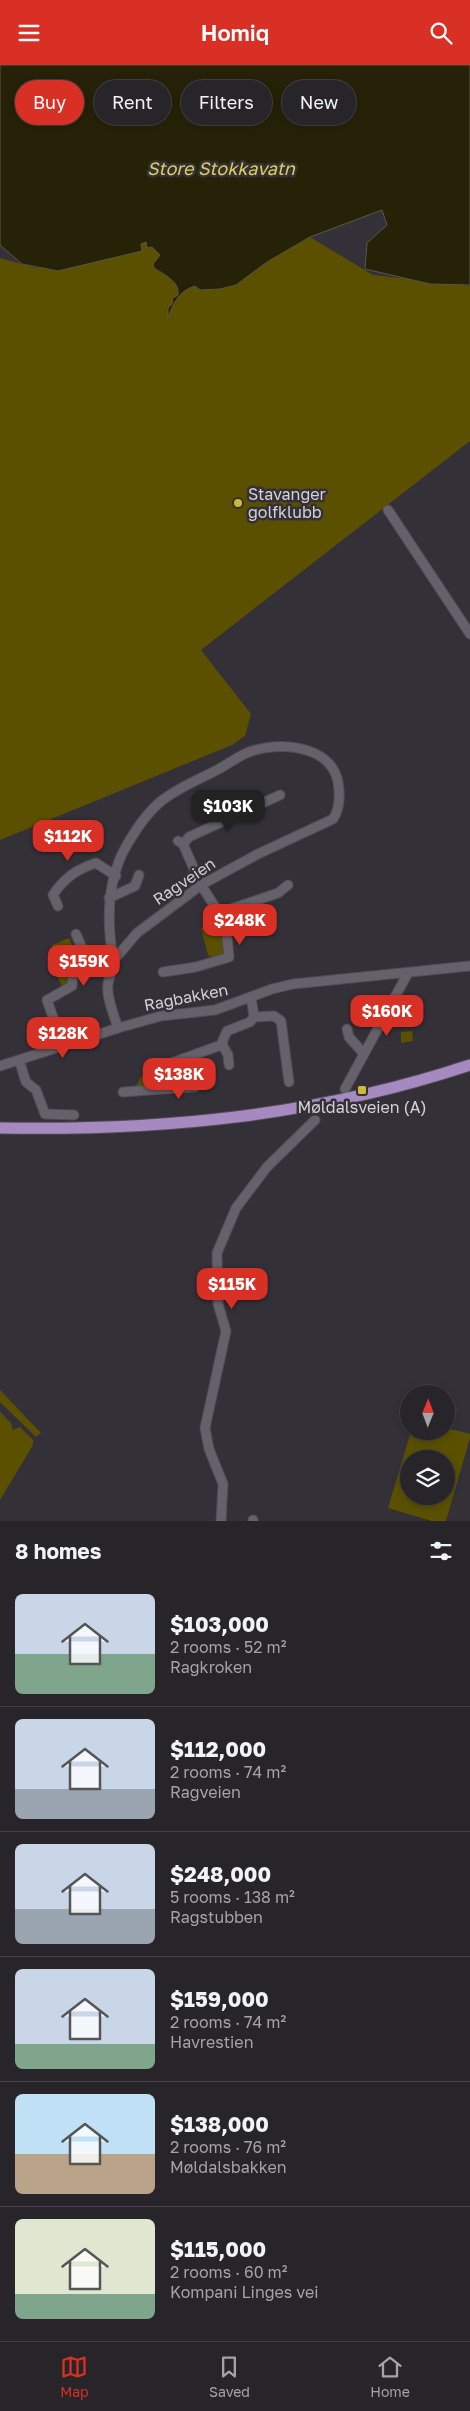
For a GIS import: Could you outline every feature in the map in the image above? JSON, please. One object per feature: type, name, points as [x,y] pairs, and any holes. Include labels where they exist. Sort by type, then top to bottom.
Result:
[{"type":"main road","points":[[0,1127],[119,1128],[244,1117],[355,1097],[470,1065]]},
{"type":"street","points":[[388,510],[470,634]]},
{"type":"street","name":"Ragveien","points":[[114,959],[137,933],[201,885],[258,853],[333,819],[337,811],[339,790],[335,772],[330,764],[316,753],[288,747],[247,752],[156,806],[122,855],[109,898],[110,944],[114,959],[108,991],[118,1028]]},
{"type":"street","points":[[164,972],[196,967],[229,957],[228,944],[219,913],[201,885],[180,843],[189,837],[280,795]]},
{"type":"street","points":[[58,906],[53,895],[61,883],[76,871],[96,863],[116,876]]},
{"type":"street","points":[[109,898],[134,886],[139,875]]},
{"type":"street","points":[[219,913],[278,893],[288,885]]},
{"type":"street","points":[[63,1046],[47,1000],[72,985],[73,971],[88,961],[76,934]]},
{"type":"street","name":"Ragbakken","points":[[0,1066],[118,1028],[161,1016],[215,1010],[293,984],[470,966]]},
{"type":"street","points":[[345,1089],[408,973]]},
{"type":"street","points":[[229,1065],[228,1055],[222,1044],[225,1032],[250,1022],[254,1017],[251,997]]},
{"type":"street","points":[[254,1017],[274,1016],[281,1021],[289,1082]]},
{"type":"street","points":[[347,1029],[349,1037],[364,1054]]},
{"type":"street","points":[[162,1089],[162,1080],[158,1068],[222,1044]]},
{"type":"street","points":[[19,1061],[26,1082],[36,1090],[45,1115],[74,1115]]},
{"type":"street","points":[[123,1092],[195,1087]]},
{"type":"street","points":[[221,1521],[223,1484],[209,1449],[205,1428],[226,1331],[218,1304],[217,1253],[236,1208],[267,1167],[315,1121]]},
{"type":"shaded area","name":"Stavanger golfklubb","points":[[310,237],[373,275],[470,286],[470,441],[201,650],[251,714],[245,736],[232,745],[0,840],[0,258],[36,268],[142,250],[141,243],[146,242],[160,255],[156,270],[166,275],[179,286],[187,288],[195,286],[200,290],[220,289],[236,285],[267,262]]},
{"type":"shaded area","points":[[219,921],[228,952],[213,958],[208,955],[201,928]]},
{"type":"shaded area","points":[[69,938],[79,962],[63,969],[52,945]]},
{"type":"shaded area","points":[[70,969],[70,983],[63,988],[56,974]]},
{"type":"shaded area","points":[[412,1031],[413,1041],[401,1043],[401,1032]]},
{"type":"shaded area","points":[[147,1074],[156,1077],[155,1085],[136,1086],[141,1077]]},
{"type":"shaded area","points":[[0,1390],[41,1433],[36,1437],[0,1402]]},
{"type":"shaded area","points":[[0,1412],[11,1423],[13,1430],[20,1427],[33,1440],[33,1445],[0,1500]]},
{"type":"shaded area","points":[[455,1430],[470,1434],[455,1490],[455,1450],[405,1450],[408,1440],[455,1440]]},
{"type":"shaded area","points":[[400,1468],[400,1505],[451,1505],[446,1521],[432,1521],[388,1508]]},
{"type":"water","name":"Store Stokkavatn","points":[[0,65],[470,65],[470,285],[430,284],[365,269],[367,243],[387,225],[382,210],[310,237],[267,262],[236,285],[220,289],[200,290],[195,286],[189,288],[177,298],[168,318],[168,308],[172,304],[173,298],[178,295],[178,290],[174,282],[154,268],[153,264],[160,255],[152,247],[147,248],[146,242],[141,244],[142,251],[58,271],[22,264],[0,245]]},
{"type":"place","name":"Stavanger golfklubb","points":[[238,503]]},
{"type":"place","name":"Møldalsveien (A)","points":[[362,1090]]}]
